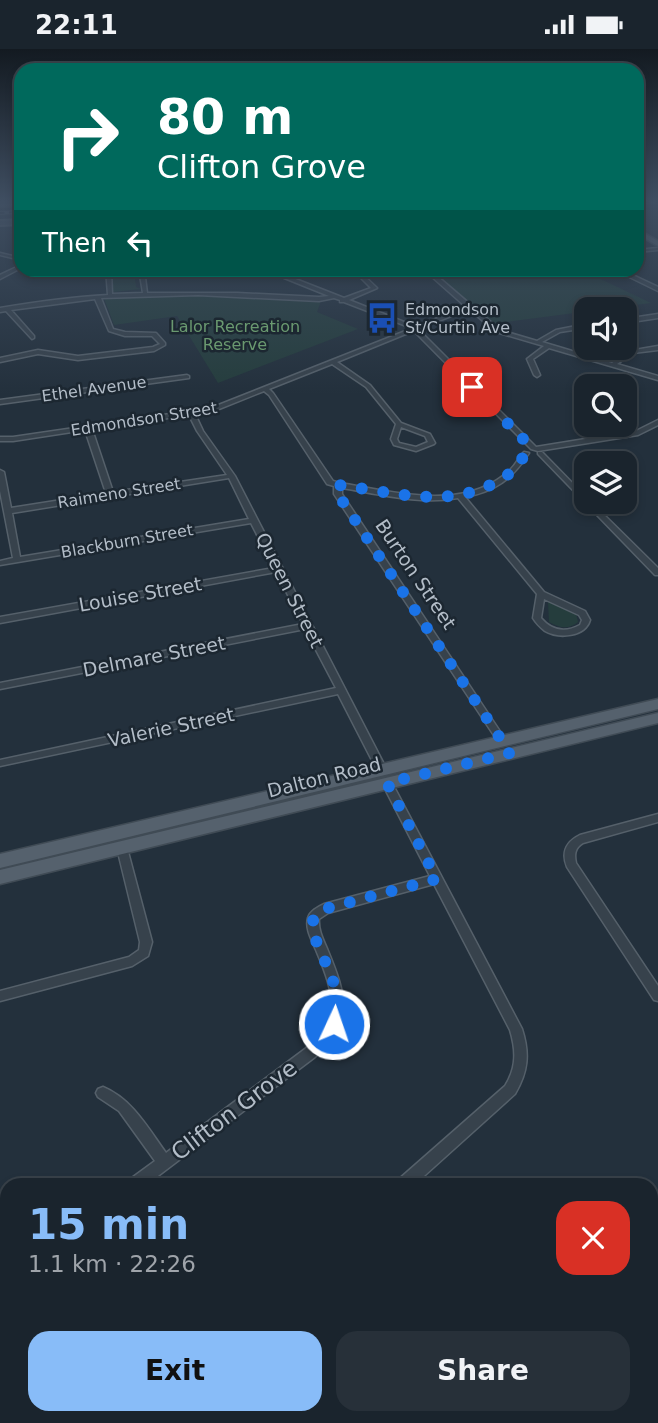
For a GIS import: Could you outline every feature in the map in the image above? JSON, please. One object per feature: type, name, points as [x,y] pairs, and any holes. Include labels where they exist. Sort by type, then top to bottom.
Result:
[{"type":"main road","name":"Dalton Road","points":[[0,877],[122,848],[658,704]]},
{"type":"main road","name":"Dalton Road","points":[[506,747],[658,717]]},
{"type":"main road","name":"Dalton Road","points":[[0,861],[385,777]]},
{"type":"street","points":[[109,277],[110,294]]},
{"type":"street","points":[[142,277],[145,292]]},
{"type":"street","points":[[283,277],[412,329],[532,451],[574,489]]},
{"type":"street","points":[[342,301],[374,288],[362,277]]},
{"type":"street","points":[[434,277],[494,329],[658,379]]},
{"type":"street","points":[[632,277],[658,289]]},
{"type":"street","points":[[4,310],[110,294],[145,292],[198,291],[319,299],[332,297]]},
{"type":"street","points":[[0,360],[32,352],[51,352],[78,358],[160,347],[163,343],[154,334],[125,334],[111,330],[97,296]]},
{"type":"street","name":"Edmondson Street","points":[[0,439],[212,410],[468,307]]},
{"type":"street","points":[[4,310],[32,337]]},
{"type":"street","points":[[637,319],[658,316]]},
{"type":"street","points":[[537,343],[558,331],[574,328]]},
{"type":"street","points":[[537,375],[530,359],[548,346]]},
{"type":"street","points":[[612,365],[631,352],[658,348]]},
{"type":"street","points":[[332,361],[368,386],[399,423],[428,435],[432,443],[425,448],[411,450],[396,444],[394,439],[399,423]]},
{"type":"street","name":"Ethel Avenue","points":[[0,402],[187,377]]},
{"type":"street","name":"Burton Street","points":[[265,389],[330,482],[338,485],[338,494],[506,747]]},
{"type":"street","name":"Queen Street","points":[[192,414],[231,476],[516,1028],[522,1049],[521,1070],[510,1090],[411,1178]]},
{"type":"street","points":[[637,433],[658,422]]},
{"type":"street","points":[[88,428],[110,495]]},
{"type":"street","points":[[338,485],[405,497],[459,495],[496,482],[513,471],[532,451],[616,437]]},
{"type":"street","points":[[0,472],[17,560]]},
{"type":"street","name":"Raimeno Street","points":[[8,511],[231,476]]},
{"type":"street","points":[[459,495],[541,594],[579,610],[586,620],[584,626],[568,633],[545,628],[537,618],[541,594]]},
{"type":"street","points":[[599,514],[658,573]]},
{"type":"street","name":"Blackburn Street","points":[[0,562],[254,520]]},
{"type":"street","name":"Louise Street","points":[[0,620],[279,569]]},
{"type":"street","name":"Delmare Street","points":[[0,686],[308,626]]},
{"type":"street","name":"Valerie Street","points":[[0,763],[342,691]]},
{"type":"street","points":[[658,818],[577,841],[569,852],[571,864],[658,996]]},
{"type":"street","points":[[0,996],[132,961],[144,953],[146,941],[122,848]]},
{"type":"street","name":"Clifton Grove","points":[[143,1178],[310,1053],[328,1036],[338,1013],[339,1000],[314,931],[314,917],[324,909],[437,879]]},
{"type":"street","points":[[103,1093],[124,1107],[164,1162]]},
{"type":"green space","points":[[111,277],[135,277],[136,287],[141,289],[113,292]]},
{"type":"green space","points":[[437,277],[596,277],[651,303],[637,305],[637,297],[574,297],[574,313],[490,324]]},
{"type":"green space","name":"Lalor Recreation Reserve","points":[[211,294],[321,301],[317,312],[358,329],[218,383],[177,316],[114,325],[104,298]]},
{"type":"green space","points":[[548,602],[576,614],[578,622],[564,627],[549,622]]},
{"type":"place","name":"Edmondson St/Curtin Ave","points":[[382,318]]},
{"type":"route","points":[[334,1024],[339,1000],[314,931],[314,917],[324,909],[437,879],[387,783],[510,753],[337,493],[338,485],[405,497],[459,495],[488,486],[513,471],[526,453],[526,442],[472,387]]}]
